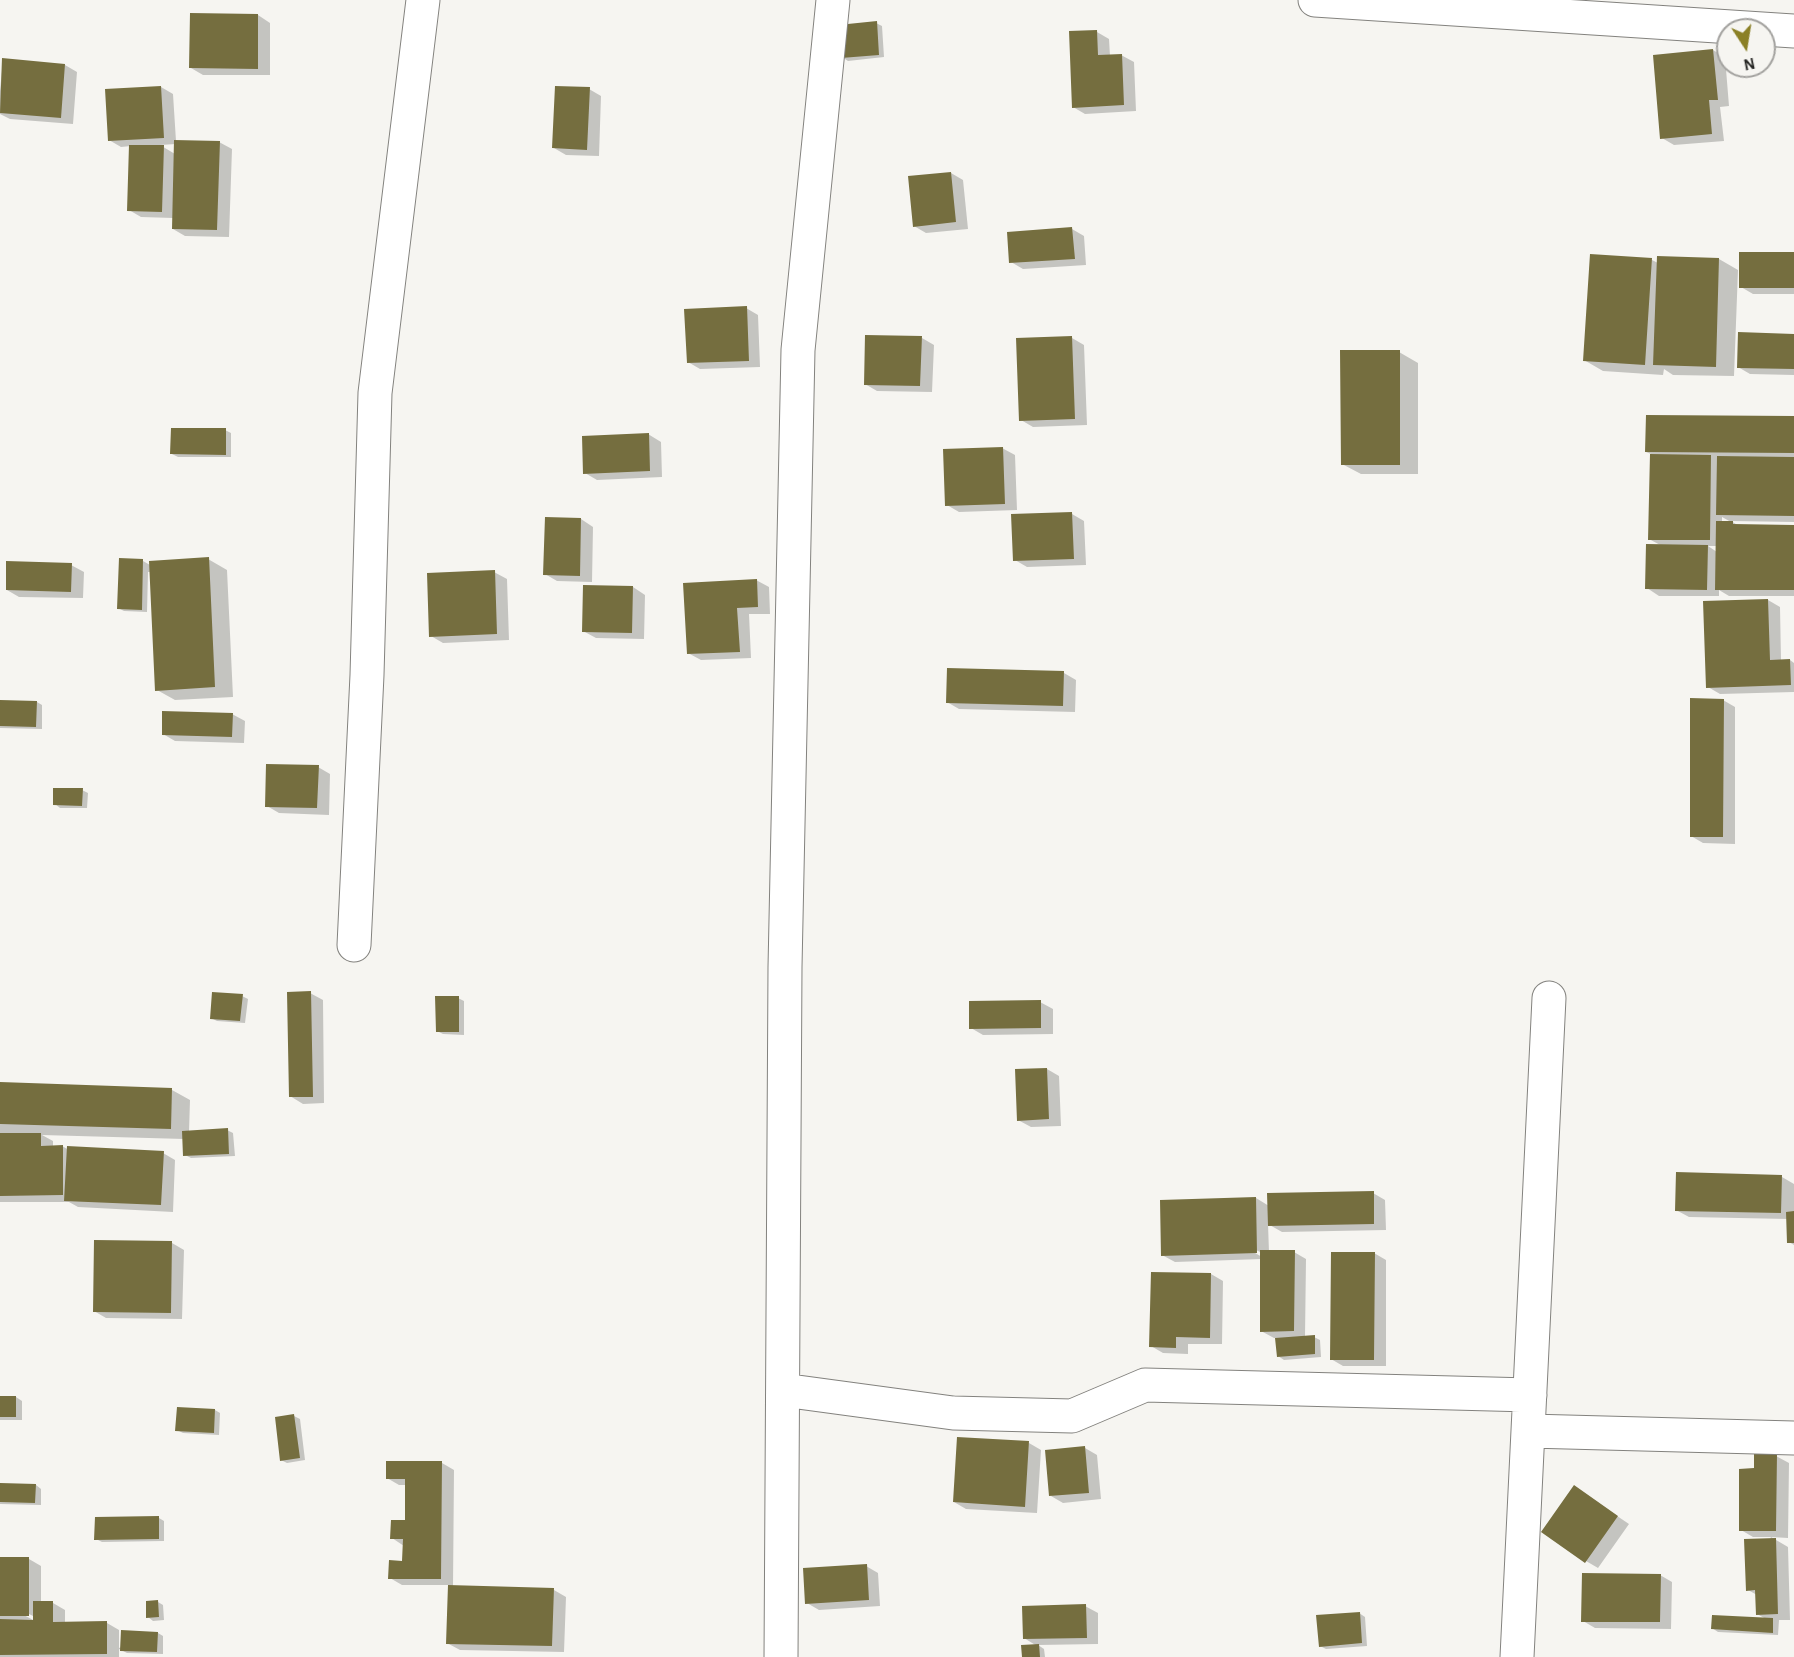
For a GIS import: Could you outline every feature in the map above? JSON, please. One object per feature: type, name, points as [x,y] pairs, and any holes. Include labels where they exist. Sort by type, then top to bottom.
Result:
[{"type":"street","points":[[354,945],[366,687],[375,393],[423,0]]},
{"type":"street","points":[[781,1657],[785,967],[798,350],[833,0]]},
{"type":"street","points":[[1315,0],[1794,31]]},
{"type":"street","points":[[1517,1657],[1549,998]]},
{"type":"street","points":[[783,1390],[953,1413],[1072,1416],[1145,1384],[1530,1395]]},
{"type":"street","points":[[1528,1431],[1794,1438]]},
{"type":"building","points":[[190,13],[258,14],[258,69],[189,68]]},
{"type":"building","points":[[877,21],[879,55],[841,58],[838,25]]},
{"type":"building","points":[[1097,30],[1098,55],[1122,54],[1124,105],[1072,108],[1069,31]]},
{"type":"building","points":[[1713,49],[1718,100],[1709,100],[1712,134],[1660,139],[1653,55]]},
{"type":"building","points":[[2,58],[65,64],[61,118],[0,113]]},
{"type":"building","points":[[161,86],[164,138],[108,141],[105,89]]},
{"type":"building","points":[[555,86],[590,87],[587,150],[552,148]]},
{"type":"building","points":[[174,140],[220,141],[217,230],[172,229]]},
{"type":"building","points":[[129,145],[164,145],[162,212],[127,211]]},
{"type":"building","points":[[951,172],[956,222],[913,227],[908,176]]},
{"type":"building","points":[[1072,227],[1075,259],[1009,263],[1007,232]]},
{"type":"building","points":[[1739,252],[1794,252],[1794,288],[1739,288]]},
{"type":"building","points":[[1590,254],[1652,258],[1645,365],[1583,361]]},
{"type":"building","points":[[1657,256],[1719,258],[1716,367],[1653,365]]},
{"type":"building","points":[[747,306],[749,361],[687,363],[684,309]]},
{"type":"building","points":[[1738,332],[1794,334],[1794,369],[1737,368]]},
{"type":"building","points":[[865,335],[922,336],[920,386],[864,385]]},
{"type":"building","points":[[1072,336],[1075,419],[1019,421],[1016,338]]},
{"type":"building","points":[[1340,350],[1400,350],[1400,465],[1341,465]]},
{"type":"building","points":[[1646,415],[1794,416],[1794,453],[1645,452]]},
{"type":"building","points":[[171,428],[226,428],[226,455],[170,454]]},
{"type":"building","points":[[649,433],[650,471],[583,474],[582,436]]},
{"type":"building","points":[[1003,447],[1005,504],[945,506],[943,449]]},
{"type":"building","points":[[1650,454],[1711,455],[1710,540],[1648,540]]},
{"type":"building","points":[[1717,456],[1794,457],[1794,516],[1716,515]]},
{"type":"building","points":[[1072,512],[1074,559],[1013,561],[1011,514]]},
{"type":"building","points":[[545,517],[581,518],[580,576],[543,575]]},
{"type":"building","points":[[1716,521],[1733,521],[1733,524],[1794,525],[1794,590],[1715,590]]},
{"type":"building","points":[[1646,544],[1708,545],[1707,590],[1645,589]]},
{"type":"building","points":[[209,557],[215,687],[155,691],[149,561]]},
{"type":"building","points":[[119,558],[143,559],[142,610],[117,609]]},
{"type":"building","points":[[6,561],[72,563],[71,592],[6,590]]},
{"type":"building","points":[[495,570],[497,634],[429,637],[427,573]]},
{"type":"building","points":[[757,579],[758,607],[737,608],[740,652],[687,654],[683,583]]},
{"type":"building","points":[[583,585],[633,586],[632,633],[582,632]]},
{"type":"building","points":[[1768,599],[1770,660],[1790,659],[1791,685],[1706,688],[1703,601]]},
{"type":"building","points":[[947,668],[1064,671],[1063,706],[946,703]]},
{"type":"building","points":[[1690,698],[1724,699],[1723,837],[1690,837]]},
{"type":"building","points":[[0,700],[37,701],[36,727],[0,726]]},
{"type":"building","points":[[162,711],[233,713],[232,737],[162,735]]},
{"type":"building","points":[[266,764],[319,765],[317,808],[265,807]]},
{"type":"building","points":[[53,788],[83,788],[82,806],[53,805]]},
{"type":"building","points":[[311,991],[313,1097],[289,1097],[287,992]]},
{"type":"building","points":[[212,992],[243,994],[240,1021],[210,1019]]},
{"type":"building","points":[[435,996],[459,996],[459,1032],[436,1032]]},
{"type":"building","points":[[1041,1000],[1041,1028],[969,1029],[969,1001]]},
{"type":"building","points":[[1047,1068],[1049,1119],[1017,1121],[1015,1069]]},
{"type":"building","points":[[0,1082],[172,1088],[171,1129],[0,1124]]},
{"type":"building","points":[[228,1128],[229,1154],[183,1156],[182,1131]]},
{"type":"building","points":[[0,1133],[41,1133],[41,1146],[63,1145],[63,1195],[0,1196]]},
{"type":"building","points":[[67,1146],[164,1151],[161,1205],[64,1201]]},
{"type":"building","points":[[1676,1172],[1782,1175],[1781,1213],[1675,1211]]},
{"type":"building","points":[[1374,1191],[1374,1224],[1268,1226],[1267,1193]]},
{"type":"building","points":[[1256,1197],[1257,1253],[1161,1256],[1160,1200]]},
{"type":"building","points":[[1794,1211],[1794,1243],[1787,1243],[1786,1212]]},
{"type":"building","points":[[94,1240],[172,1241],[171,1313],[93,1312]]},
{"type":"building","points":[[1260,1250],[1295,1250],[1294,1331],[1260,1332]]},
{"type":"building","points":[[1331,1252],[1375,1252],[1374,1360],[1330,1360]]},
{"type":"building","points":[[1151,1272],[1211,1273],[1210,1338],[1176,1337],[1176,1348],[1149,1347]]},
{"type":"building","points":[[1315,1335],[1315,1354],[1277,1357],[1275,1338]]},
{"type":"building","points":[[0,1396],[16,1396],[16,1417],[0,1417]]},
{"type":"building","points":[[177,1407],[215,1409],[214,1433],[175,1431]]},
{"type":"building","points":[[294,1414],[300,1458],[280,1461],[275,1417]]},
{"type":"building","points":[[957,1437],[1029,1441],[1025,1507],[953,1502]]},
{"type":"building","points":[[1085,1446],[1089,1493],[1049,1496],[1045,1450]]},
{"type":"building","points":[[1754,1454],[1777,1454],[1776,1531],[1739,1531],[1739,1469],[1754,1468]]},
{"type":"building","points":[[386,1461],[442,1461],[441,1579],[388,1579],[389,1560],[402,1561],[403,1539],[390,1539],[391,1520],[405,1520],[405,1479],[386,1479]]},
{"type":"building","points":[[0,1483],[36,1484],[35,1503],[0,1502]]},
{"type":"building","points":[[1574,1485],[1618,1516],[1585,1563],[1541,1532]]},
{"type":"building","points":[[159,1516],[159,1539],[94,1540],[95,1517]]},
{"type":"building","points":[[1776,1538],[1778,1614],[1756,1615],[1755,1590],[1746,1591],[1744,1539]]},
{"type":"building","points":[[0,1557],[29,1557],[29,1616],[0,1616]]},
{"type":"building","points":[[867,1564],[869,1600],[805,1604],[803,1568]]},
{"type":"building","points":[[1582,1573],[1661,1574],[1660,1622],[1581,1622]]},
{"type":"building","points":[[448,1585],[554,1588],[552,1646],[446,1644]]},
{"type":"building","points":[[158,1600],[159,1617],[146,1618],[146,1601]]},
{"type":"building","points":[[33,1601],[53,1601],[53,1622],[107,1621],[107,1654],[0,1655],[0,1619],[33,1620]]},
{"type":"building","points":[[1086,1604],[1087,1638],[1023,1639],[1022,1606]]},
{"type":"building","points":[[1360,1612],[1362,1643],[1319,1647],[1316,1615]]},
{"type":"building","points":[[1712,1615],[1773,1618],[1773,1633],[1711,1629]]},
{"type":"building","points":[[121,1630],[158,1632],[157,1652],[120,1651]]},
{"type":"building","points":[[1039,1644],[1040,1657],[1022,1657],[1021,1645]]}]
